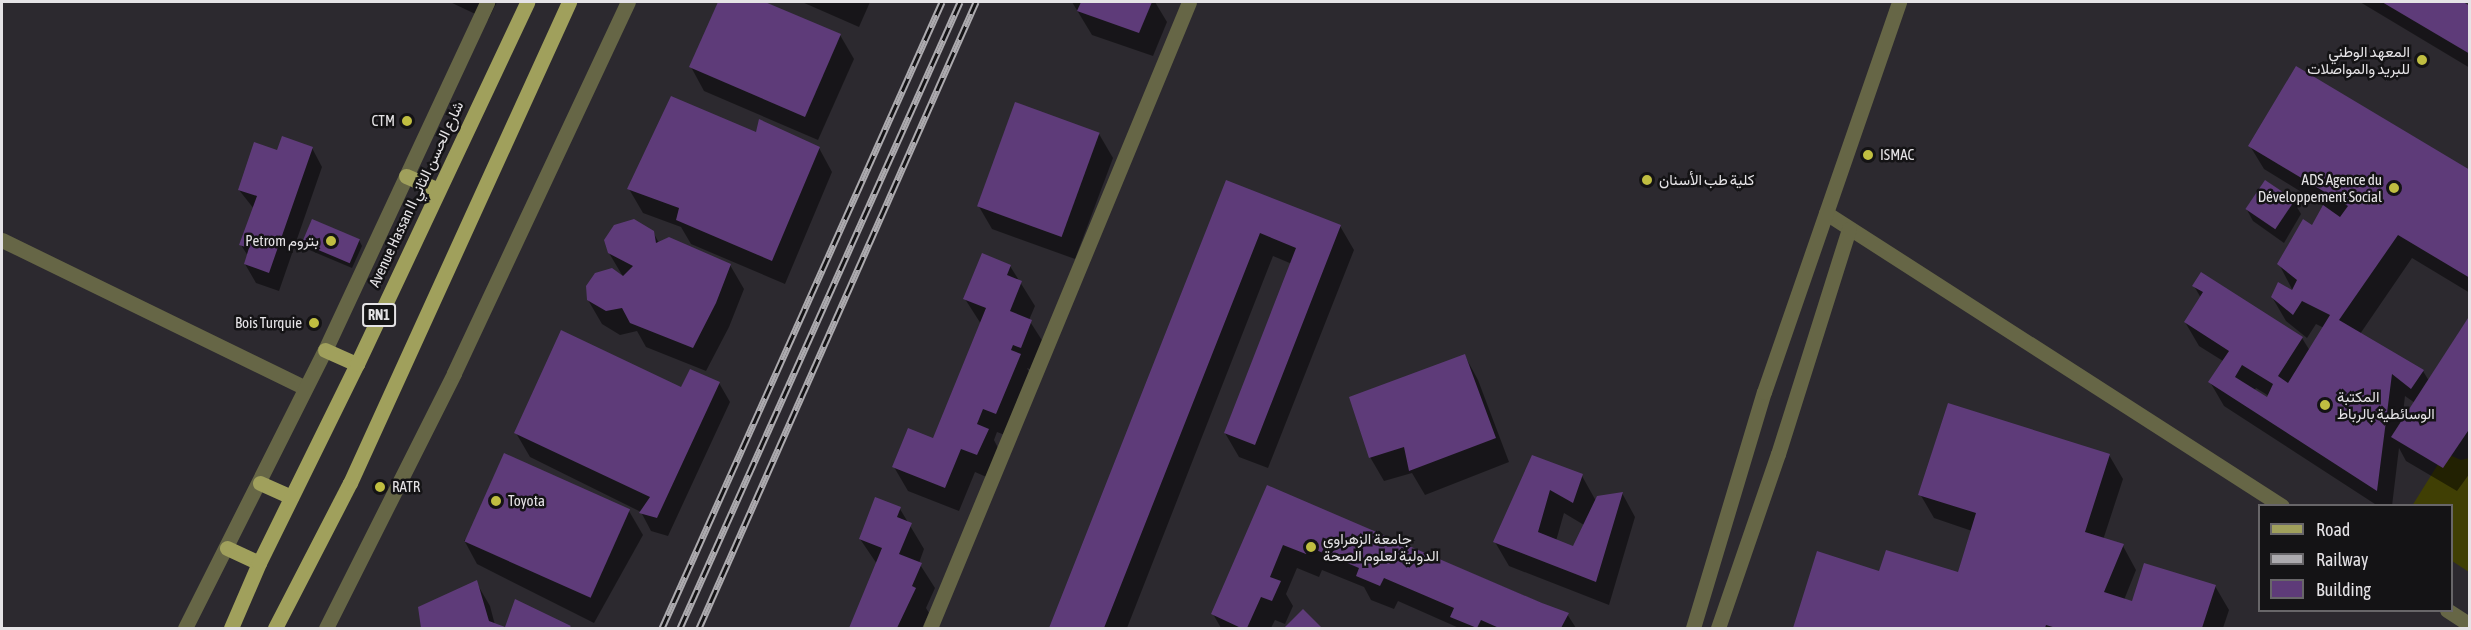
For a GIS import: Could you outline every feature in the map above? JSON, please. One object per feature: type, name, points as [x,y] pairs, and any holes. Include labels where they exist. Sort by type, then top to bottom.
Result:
[{"type":"main road","name":"Avenue Hassan II شارع الحسن الثاني","points":[[231,628],[259,563],[357,364],[437,189],[527,2]]},
{"type":"main road","name":"RN1","points":[[275,628],[350,483],[569,2]]},
{"type":"main road","points":[[406,176],[437,189]]},
{"type":"main road","points":[[325,350],[357,364]]},
{"type":"main road","points":[[260,483],[291,497]]},
{"type":"main road","points":[[227,548],[259,563]]},
{"type":"street","points":[[185,628],[260,483],[304,387],[325,350],[487,2]]},
{"type":"street","points":[[326,628],[454,373],[628,2]]},
{"type":"street","points":[[930,628],[1189,2]]},
{"type":"street","points":[[1693,628],[1764,392],[1899,2]]},
{"type":"street","points":[[1826,213],[2279,504]]},
{"type":"street","points":[[1718,628],[1778,454],[1850,229]]},
{"type":"street","points":[[2,240],[304,387]]},
{"type":"street","points":[[2450,612],[2469,625]]},
{"type":"shaded area","points":[[2445,453],[2461,460],[2469,458],[2469,572],[2453,562],[2453,504],[2413,504]]},
{"type":"building","points":[[718,2],[765,2],[841,34],[805,117],[689,67]]},
{"type":"building","points":[[1081,2],[1152,2],[1139,33],[1077,11]]},
{"type":"building","points":[[2382,2],[2463,2],[2470,6],[2470,54]]},
{"type":"building","points":[[2296,66],[2470,170],[2470,278],[2398,235],[2339,320],[2424,370],[2411,389],[2392,374],[2377,491],[2208,382],[2229,351],[2184,322],[2203,292],[2192,286],[2201,272],[2303,337],[2278,376],[2288,383],[2330,315],[2302,301],[2293,315],[2271,297],[2278,282],[2292,290],[2297,280],[2277,264],[2303,219],[2312,225],[2323,205],[2340,217],[2348,206],[2248,146]],"holes":[[[2242,365],[2273,384],[2267,397],[2235,377]]]},
{"type":"building","points":[[671,96],[756,132],[759,119],[820,147],[772,261],[676,220],[679,208],[627,189]]},
{"type":"building","points":[[1015,102],[1100,133],[1062,237],[977,206]]},
{"type":"building","points":[[282,136],[313,147],[269,273],[244,264],[249,248],[239,245],[257,196],[238,190],[254,142],[277,150]]},
{"type":"building","points":[[1226,180],[1341,225],[1255,445],[1224,433],[1296,248],[1260,233],[1104,628],[1049,628]]},
{"type":"building","points":[[2265,180],[2295,200],[2275,229],[2245,209]]},
{"type":"building","name":"Petrom بتروم","points":[[312,219],[360,239],[350,263],[302,243]]},
{"type":"building","points":[[634,219],[654,231],[656,243],[669,237],[731,264],[716,303],[693,348],[630,323],[622,308],[606,311],[587,300],[586,286],[595,273],[612,268],[623,276],[633,266],[608,253],[604,240],[614,225]]},
{"type":"building","points":[[982,253],[1011,265],[1007,275],[1022,281],[1010,311],[1032,320],[1021,348],[1013,345],[1011,350],[1021,354],[996,414],[983,409],[977,424],[989,429],[977,455],[961,449],[945,488],[892,467],[908,428],[933,438],[986,308],[963,299]]},
{"type":"building","points":[[2470,315],[2470,428],[2443,468],[2391,437]]},
{"type":"building","points":[[561,330],[681,387],[690,369],[720,382],[657,518],[639,513],[650,497],[514,433]]},
{"type":"building","points":[[1465,354],[1496,438],[1409,471],[1404,447],[1369,458],[1349,397]]},
{"type":"building","points":[[1948,403],[2110,454],[2085,532],[2124,544],[2104,592],[2132,601],[2144,563],[2216,585],[2202,628],[2056,628],[2046,625],[2045,628],[1793,628],[1817,551],[1879,571],[1886,550],[1958,572],[1976,513],[1918,495]]},
{"type":"building","points":[[504,453],[630,509],[591,598],[465,542]]},
{"type":"building","points":[[1532,455],[1583,474],[1573,503],[1550,490],[1538,532],[1573,546],[1597,496],[1623,492],[1596,582],[1493,542]]},
{"type":"building","points":[[1267,485],[1569,613],[1561,628],[1499,628],[1481,620],[1477,628],[1450,617],[1454,608],[1384,578],[1380,586],[1356,576],[1359,568],[1309,547],[1306,554],[1283,545],[1270,577],[1281,581],[1272,601],[1261,597],[1247,628],[1241,628],[1211,614]]},
{"type":"building","points":[[875,497],[901,507],[897,517],[912,523],[899,554],[922,563],[912,586],[916,588],[897,628],[849,628],[882,548],[859,539]]},
{"type":"building","points":[[477,580],[489,621],[505,627],[515,599],[571,626],[569,628],[421,628],[418,607]]},
{"type":"building","points":[[1303,609],[1322,628],[1284,628]]},
{"type":"railway","points":[[662,628],[942,2]]},
{"type":"railway","points":[[680,628],[960,2]]},
{"type":"railway","points":[[699,628],[976,2]]},
{"type":"place","name":"المعهد الوطني للبريد والمواصلات","points":[[2422,60]]},
{"type":"place","name":"CTM","points":[[407,121]]},
{"type":"place","name":"ISMAC","points":[[1868,155]]},
{"type":"place","name":"كلية طب الأسنان","points":[[1647,180]]},
{"type":"place","name":"ADS Agence du Développement Social","points":[[2394,188]]},
{"type":"place","name":"Petrom بتروم","points":[[331,241]]},
{"type":"place","name":"Bois Turquie","points":[[314,323]]},
{"type":"place","name":"المكتبة الوسائطية بالرباط","points":[[2325,405]]},
{"type":"place","name":"RATR","points":[[380,487]]},
{"type":"place","name":"Toyota","points":[[496,501]]},
{"type":"place","name":"جامعة الزهراوي الدولية لعلوم الصحة","points":[[1311,547]]}]
